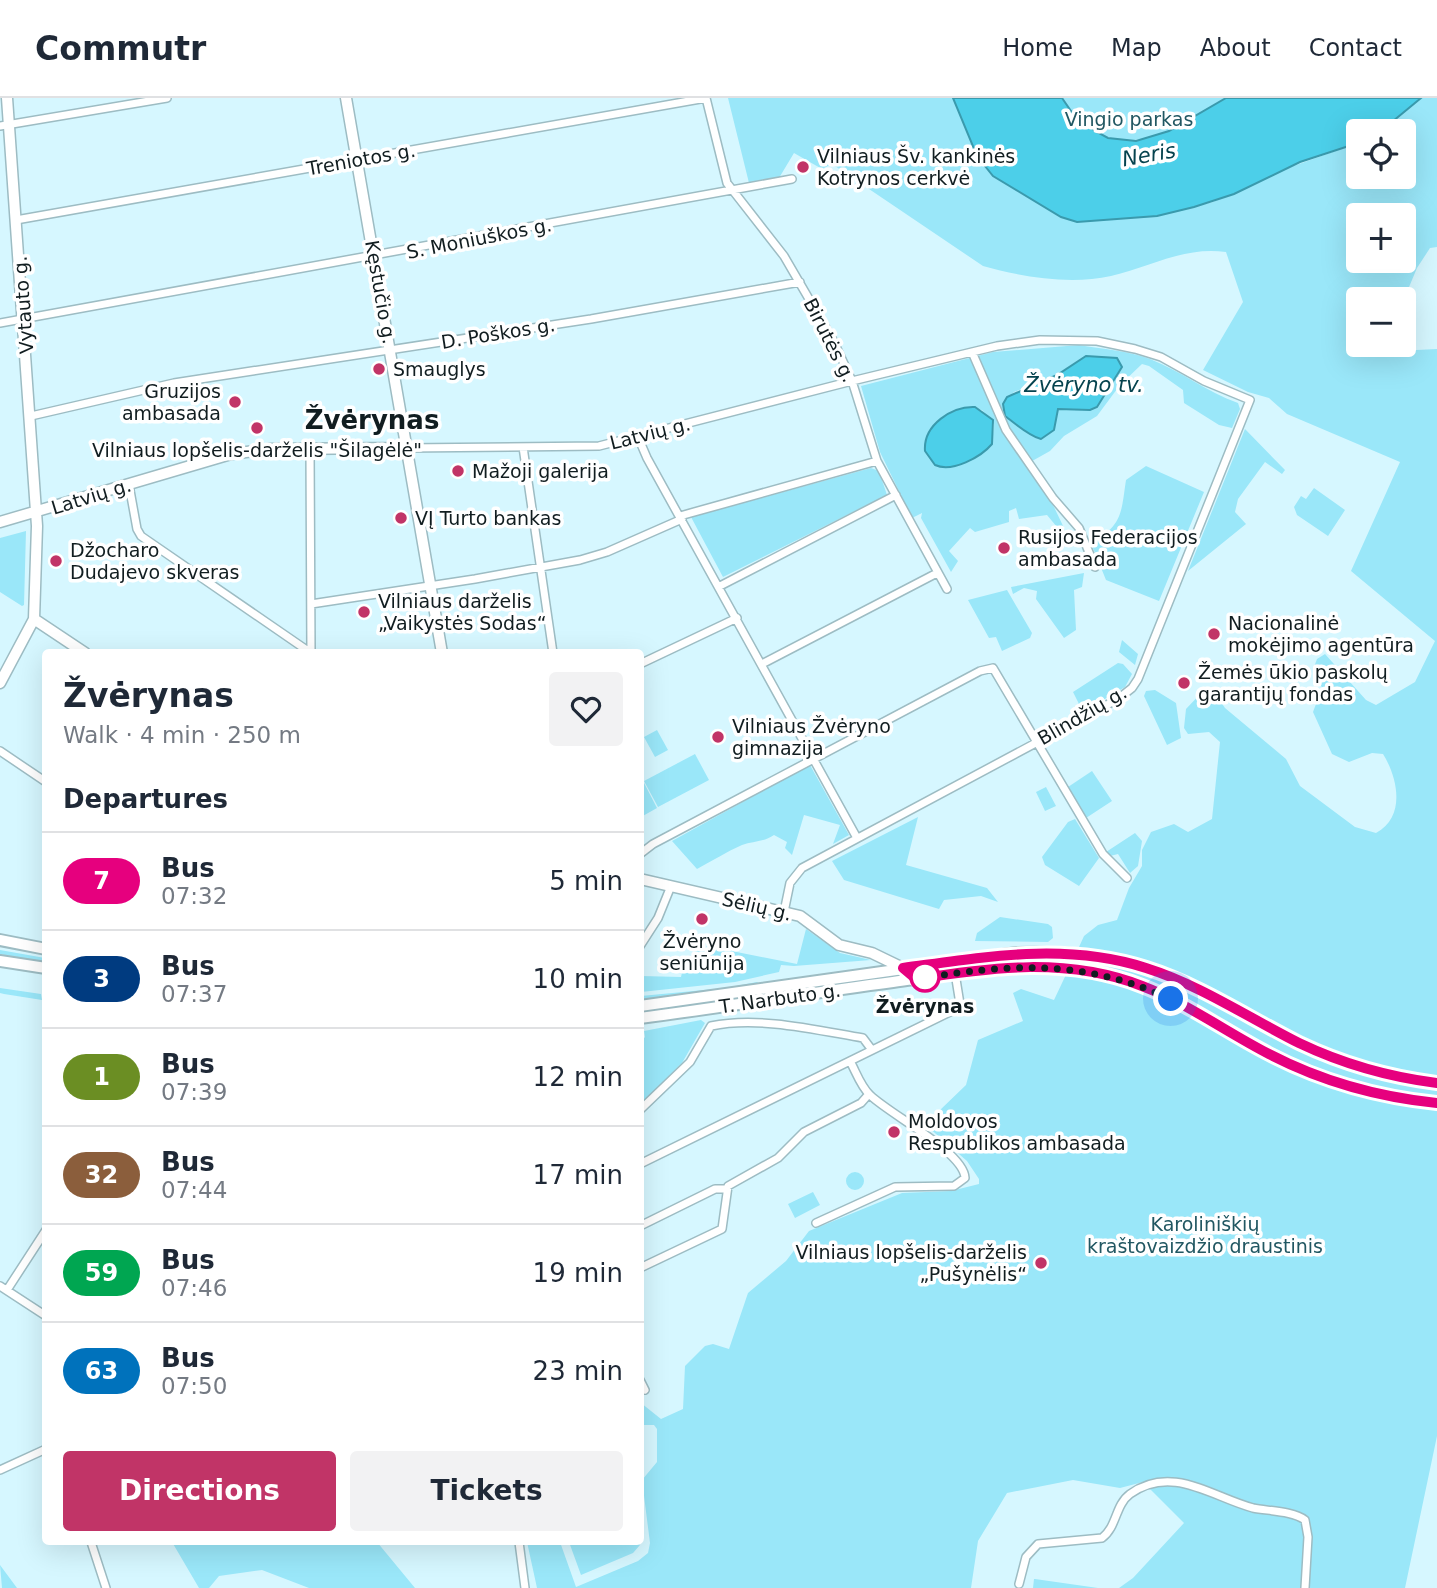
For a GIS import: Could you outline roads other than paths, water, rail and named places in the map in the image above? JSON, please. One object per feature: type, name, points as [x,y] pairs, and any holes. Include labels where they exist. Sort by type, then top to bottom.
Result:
[{"type":"main road","points":[[0,940],[42,948]]},
{"type":"main road","name":"T. Narbuto g.","points":[[644,1005],[903,968],[1048,952],[1116,960],[1185,983],[1333,1058],[1391,1075],[1437,1083]]},
{"type":"main road","points":[[0,961],[42,967]]},
{"type":"main road","name":"T. Narbuto g.","points":[[644,1017],[955,973],[1045,966],[1114,977],[1171,999],[1267,1053],[1324,1078],[1385,1095],[1437,1103]]},
{"type":"main road","points":[[903,968],[916,979]]},
{"type":"street","name":"Vytauto g.","points":[[7,98],[5,126],[16,220],[37,513],[34,619]]},
{"type":"street","points":[[5,126],[167,98]]},
{"type":"street","name":"Kęstučio g.","points":[[346,98],[441,649]]},
{"type":"street","name":"Treniotos g.","points":[[16,220],[706,98]]},
{"type":"street","name":"Birutės g.","points":[[706,98],[716,144],[731,190],[768,232],[800,282],[852,381],[877,461],[947,589]]},
{"type":"street","name":"S. Moniuškos g.","points":[[0,323],[375,257],[792,179]]},
{"type":"street","name":"D. Poškos g.","points":[[31,416],[174,383],[800,282]]},
{"type":"street","name":"Latvių g.","points":[[0,522],[232,454],[260,449],[592,446],[638,437],[972,352],[1040,340],[1112,344],[1161,357],[1213,385],[1250,400]]},
{"type":"street","points":[[972,352],[1006,430],[1053,498],[1079,528],[1095,568]]},
{"type":"street","name":"Blindžių g.","points":[[784,912],[789,887],[795,874],[857,838],[1118,699],[1132,688],[1171,600],[1250,400]]},
{"type":"street","points":[[638,437],[857,838]]},
{"type":"street","points":[[523,447],[553,649]]},
{"type":"street","points":[[310,449],[311,649]]},
{"type":"street","points":[[310,604],[541,568],[607,552],[681,517],[877,461]]},
{"type":"street","points":[[129,485],[137,529],[141,536],[305,649]]},
{"type":"street","points":[[720,586],[895,495]]},
{"type":"street","points":[[762,664],[937,573]]},
{"type":"street","points":[[644,662],[737,618]]},
{"type":"street","points":[[0,683],[34,619],[79,649]]},
{"type":"street","points":[[644,851],[957,682],[993,668],[1103,854],[1127,878]]},
{"type":"street","points":[[0,751],[42,779]]},
{"type":"street","name":"Sėlių g.","points":[[644,880],[808,920],[839,945],[872,953],[903,968]]},
{"type":"street","points":[[644,940],[658,918],[671,886]]},
{"type":"street","points":[[644,1162],[958,1008],[960,1004],[955,973]]},
{"type":"street","points":[[644,1107],[690,1062],[711,1026],[734,1023],[819,1031],[863,1038],[872,1050]]},
{"type":"street","points":[[816,1223],[895,1187],[954,1186],[965,1178],[962,1168],[933,1141],[869,1094],[850,1061]]},
{"type":"street","points":[[644,1224],[715,1189],[726,1189],[778,1158],[804,1132],[861,1102],[869,1094]]},
{"type":"street","points":[[644,1266],[722,1228],[726,1189]]},
{"type":"street","points":[[42,1236],[4,1288],[42,1313]]},
{"type":"street","points":[[0,1470],[42,1452]]},
{"type":"street","points":[[1019,1584],[1021,1567],[1033,1547],[1053,1541],[1102,1538],[1110,1529],[1123,1500],[1152,1484],[1187,1483],[1247,1506],[1300,1517],[1308,1525],[1305,1588]]},
{"type":"street","points":[[92,1545],[106,1588]]},
{"type":"street","points":[[519,1545],[525,1588]]},
{"type":"water","name":"Neris","points":[[953,98],[1062,98],[1071,111],[1095,131],[1108,138],[1136,141],[1169,131],[1226,98],[1421,98],[1396,119],[1346,119],[1346,147],[1300,162],[1234,194],[1157,216],[1077,222],[1061,217],[993,176],[977,156]]},
{"type":"water","name":"Žvėryno tv.","points":[[1086,356],[1117,358],[1122,367],[1097,407],[1090,410],[1058,409],[1054,430],[1041,439],[1027,433],[1005,416],[1003,404],[1007,397],[1057,375]]},
{"type":"water","name":"Žvėryno tv.","points":[[975,407],[993,420],[992,444],[981,454],[958,465],[935,465],[925,451],[929,433],[934,425],[957,410]]},
{"type":"place","name":"Vilniaus Šv. kankinės Kotrynos cerkvė","points":[[803,167]]},
{"type":"place","name":"Smauglys","points":[[379,369]]},
{"type":"place","name":"Gruzijos ambasada","points":[[235,402]]},
{"type":"place","name":"Vilniaus lopšelis-darželis \"Šilagėlė\"","points":[[257,428]]},
{"type":"place","name":"Mažoji galerija","points":[[458,471]]},
{"type":"place","name":"VĮ Turto bankas","points":[[401,518]]},
{"type":"place","name":"Rusijos Federacijos ambasada","points":[[1004,548]]},
{"type":"place","name":"Džocharo Dudajevo skveras","points":[[56,561]]},
{"type":"place","name":"Vilniaus darželis „Vaikystės Sodas“","points":[[364,612]]},
{"type":"place","name":"Nacionalinė mokėjimo agentūra","points":[[1214,634]]},
{"type":"place","name":"Žemės ūkio paskolų garantijų fondas","points":[[1184,683]]},
{"type":"place","name":"Vilniaus Žvėryno gimnazija","points":[[718,737]]},
{"type":"place","name":"Žvėryno seniūnija","points":[[702,919]]},
{"type":"place","name":"Žvėrynas","points":[[925,977]]},
{"type":"place","name":"Moldovos Respublikos ambasada","points":[[894,1132]]},
{"type":"place","name":"Vilniaus lopšelis-darželis „Pušynėlis“","points":[[1041,1263]]},
{"type":"district","name":"Žvėrynas","points":[[372,420]]},
{"type":"park label","name":"Vingio parkas","points":[[1129,119]]},
{"type":"park label","name":"Karoliniškių kraštovaizdžio draustinis","points":[[1205,1235]]}]
